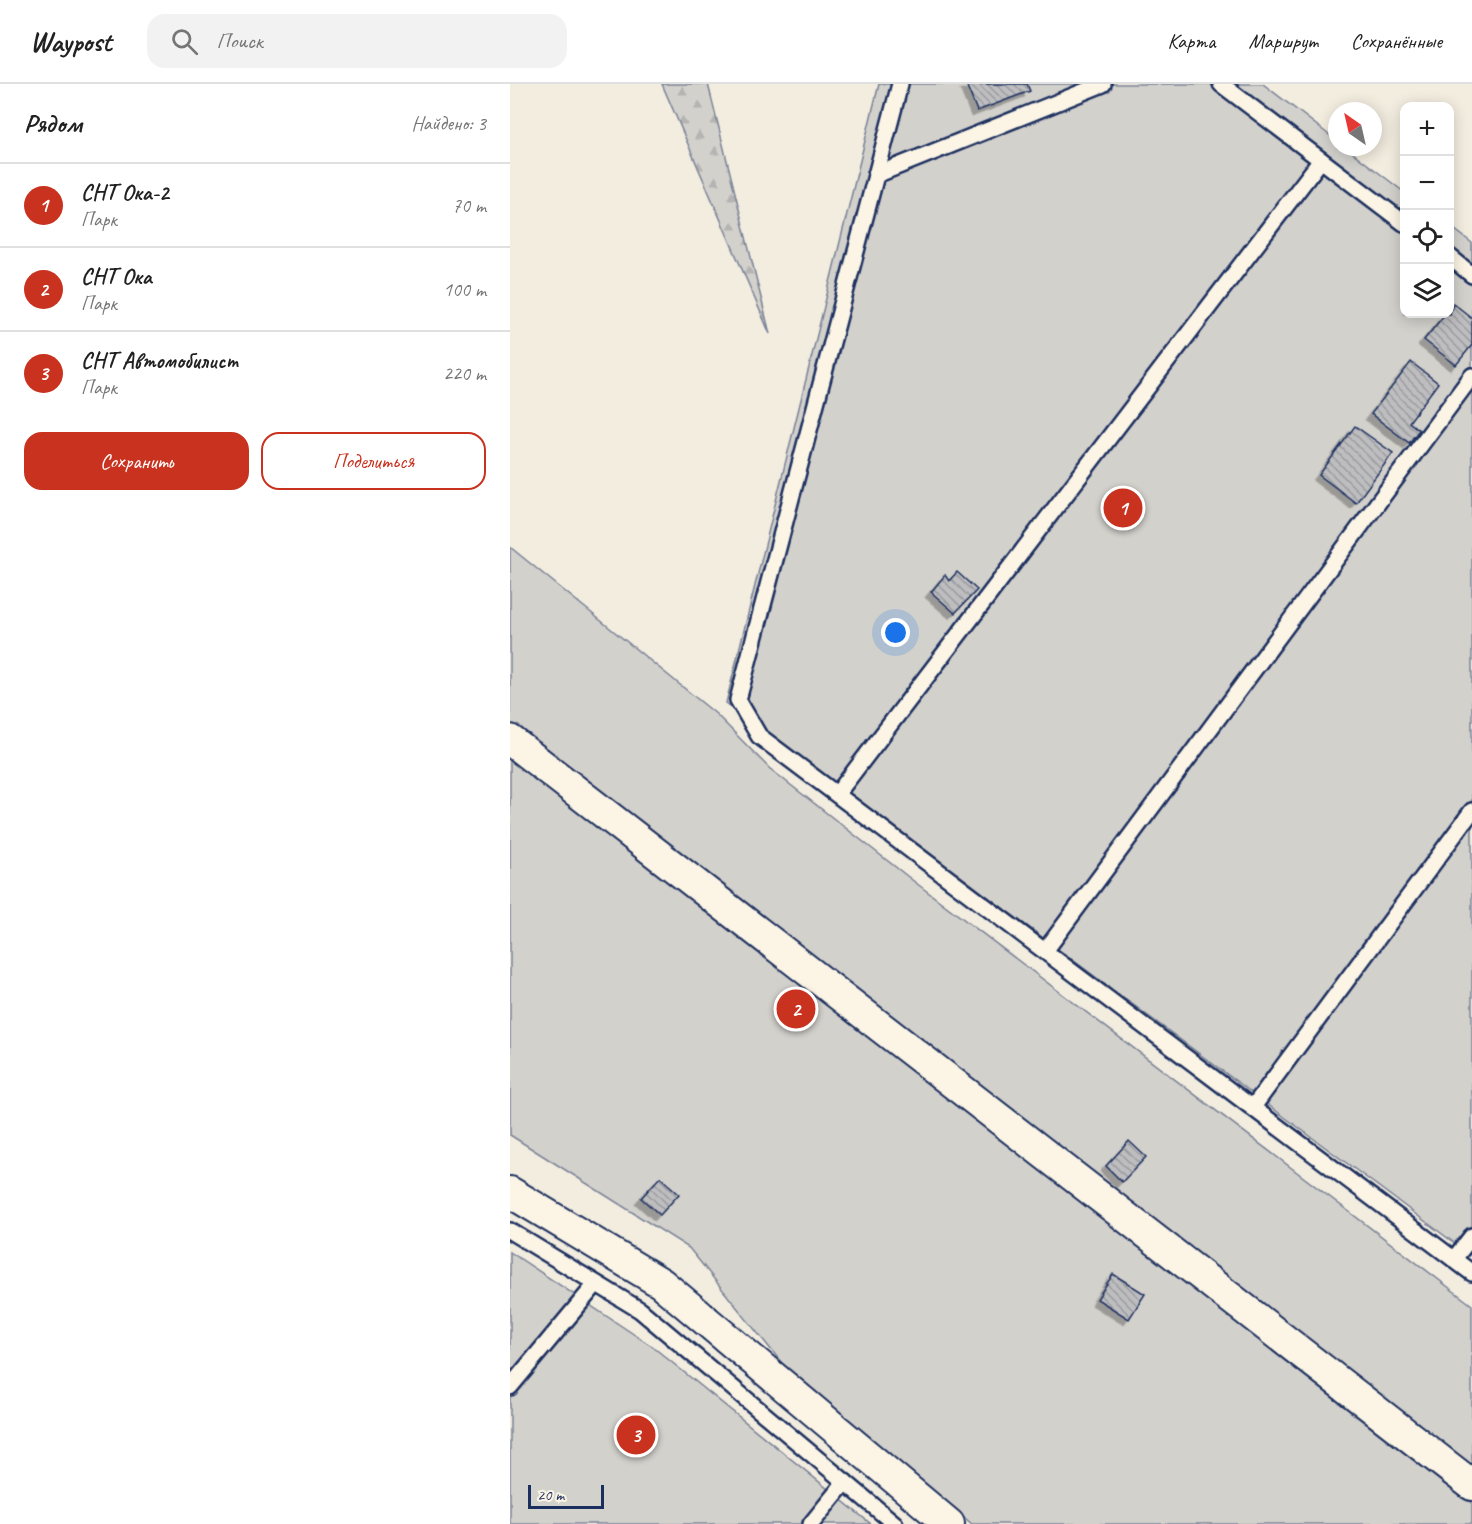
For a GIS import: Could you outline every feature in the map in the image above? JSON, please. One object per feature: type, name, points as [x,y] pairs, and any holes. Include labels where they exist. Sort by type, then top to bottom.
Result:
[{"type":"street","points":[[511,742],[1472,1485]]},
{"type":"street","points":[[510,1192],[662,1283],[949,1524]]},
{"type":"lane","points":[[900,84],[738,700],[759,736],[1472,1273]]},
{"type":"lane","points":[[876,175],[1103,84]]},
{"type":"lane","points":[[1221,84],[1400,220]]},
{"type":"lane","points":[[837,794],[1321,160]]},
{"type":"lane","points":[[1454,261],[1472,274]]},
{"type":"lane","points":[[1046,951],[1472,376]]},
{"type":"lane","points":[[1253,1107],[1472,812]]},
{"type":"lane","points":[[510,1231],[640,1310],[895,1524]]},
{"type":"lane","points":[[1454,1259],[1472,1236]]},
{"type":"lane","points":[[510,1387],[596,1284]]},
{"type":"lane","points":[[811,1524],[845,1482]]},
{"type":"green space","points":[[662,84],[708,84],[770,334]]},
{"type":"green space","points":[[879,84],[1263,84],[1328,134],[1328,156],[1357,156],[1400,189],[1400,318],[1454,318],[1454,229],[1472,243],[1472,1256],[726,703]]},
{"type":"green space","points":[[510,547],[716,714],[769,768],[916,883],[1472,1305],[1472,1524],[972,1524],[781,1362],[689,1248],[510,1135]]},
{"type":"green space","points":[[510,1252],[653,1347],[871,1524],[510,1524]]},
{"type":"building","points":[[966,84],[1027,84],[1030,91],[977,111]]},
{"type":"building","points":[[1454,304],[1472,318],[1472,345],[1456,365],[1424,340],[1442,318],[1454,318]]},
{"type":"building","points":[[1411,362],[1438,383],[1409,422],[1419,430],[1409,443],[1371,414]]},
{"type":"building","points":[[1355,426],[1393,453],[1356,503],[1319,475]]},
{"type":"building","points":[[957,572],[977,590],[955,613],[931,592],[945,575],[949,581]]},
{"type":"building","points":[[1129,1141],[1146,1157],[1122,1182],[1106,1166]]},
{"type":"building","points":[[660,1177],[679,1194],[660,1215],[641,1198]]},
{"type":"building","points":[[1113,1274],[1145,1294],[1129,1319],[1097,1299]]},
{"type":"place","name":"СНТ Ока-2","points":[[1123,508]]},
{"type":"place","name":"СНТ Ока","points":[[796,1009]]},
{"type":"place","name":"СНТ Автомобилист","points":[[636,1435]]}]
